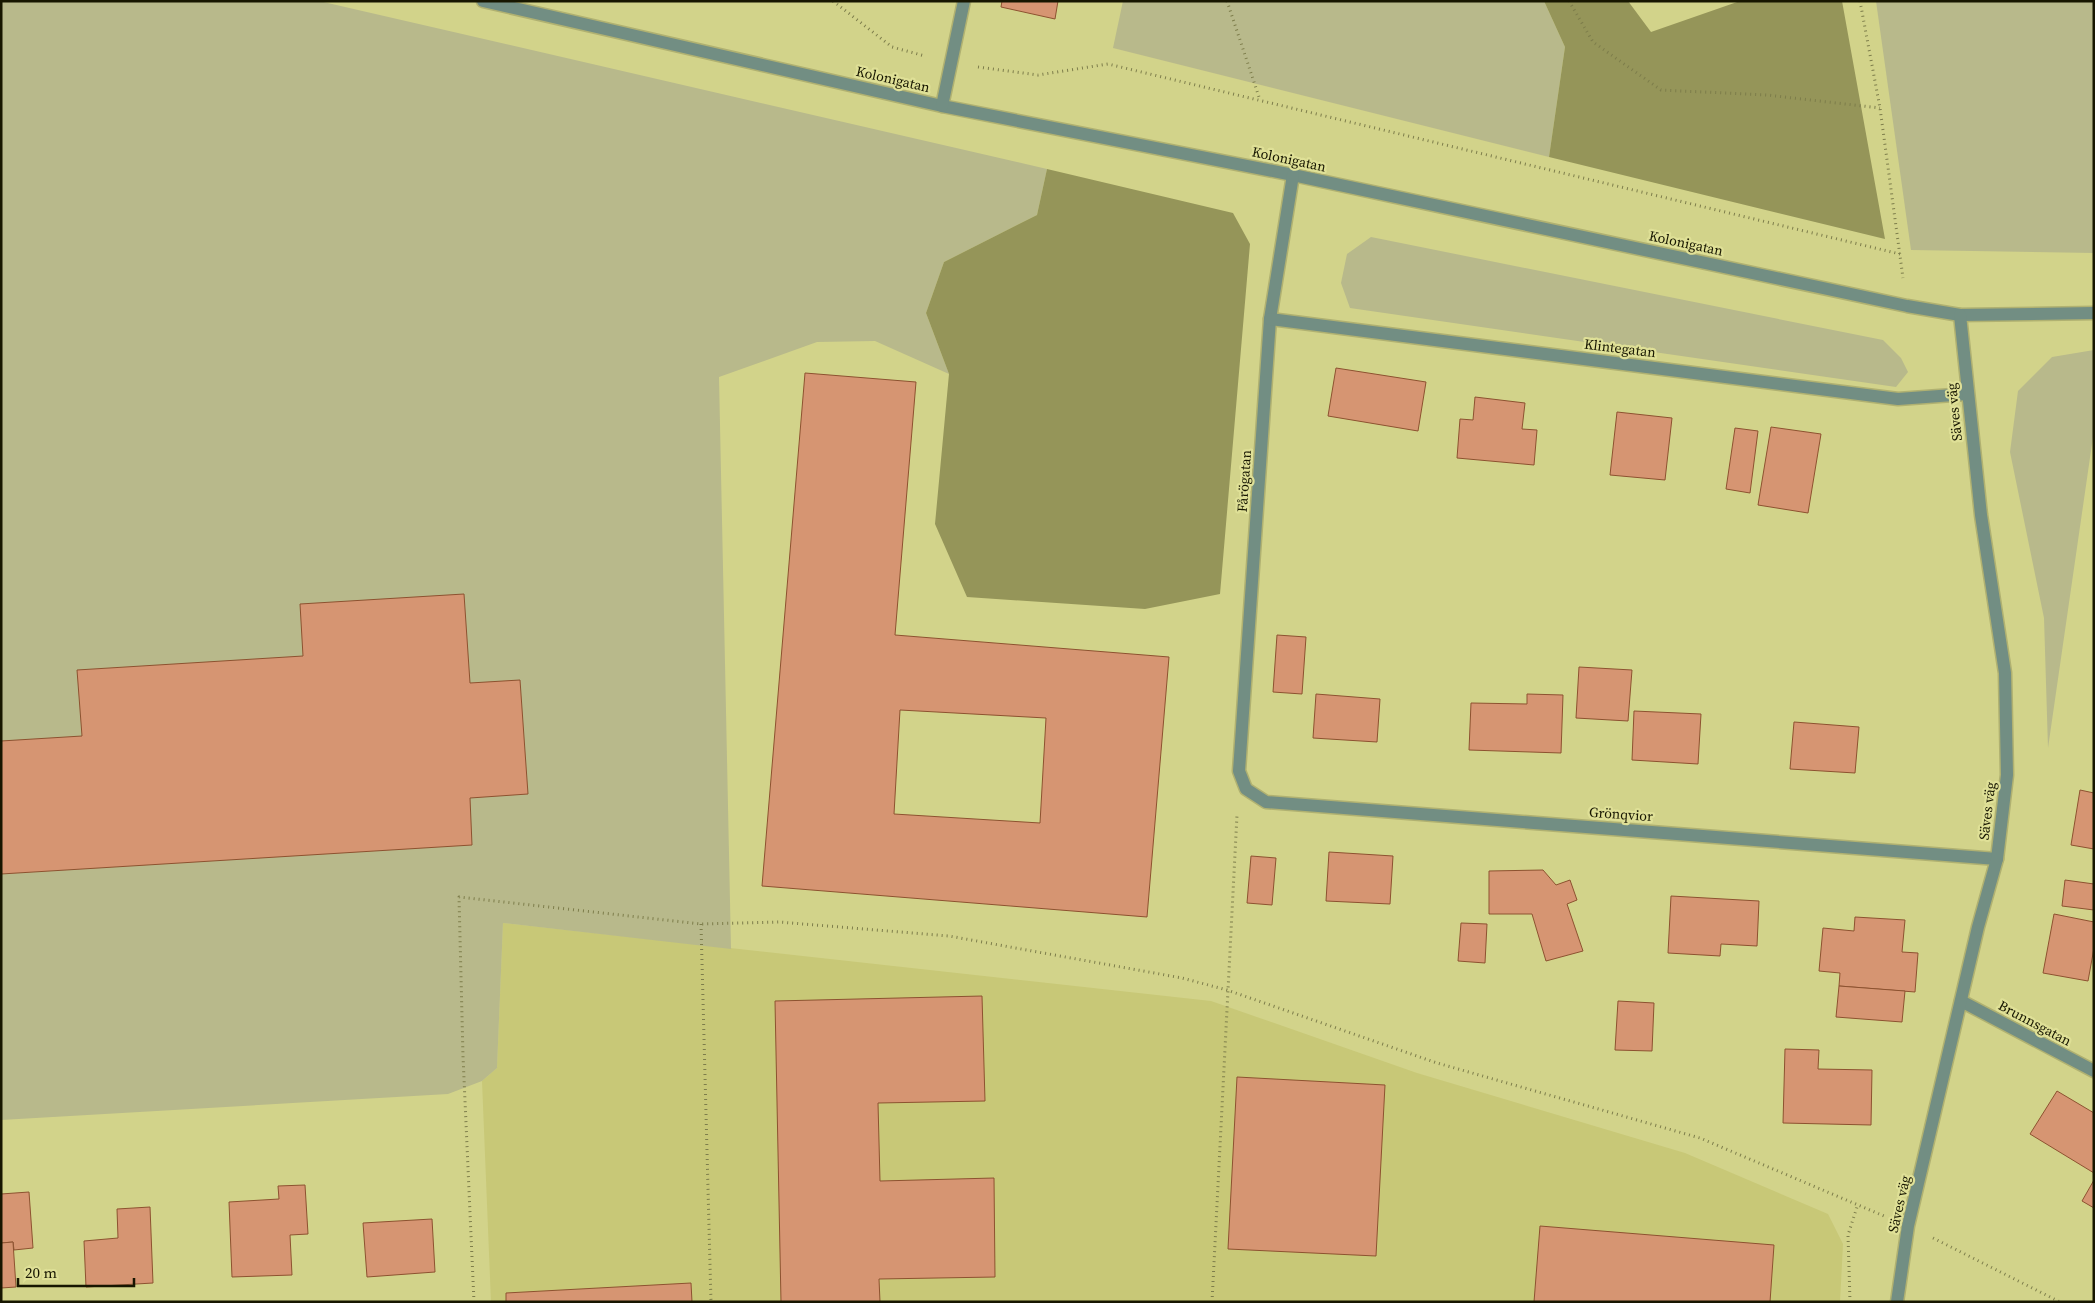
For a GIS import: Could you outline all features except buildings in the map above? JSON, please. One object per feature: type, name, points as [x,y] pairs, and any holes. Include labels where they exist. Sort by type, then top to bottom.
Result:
[{"type":"street","name":"Kolonigatan","points":[[483,1],[942,106],[1294,175],[1907,306],[1960,314],[2094,313]]},
{"type":"street","points":[[942,106],[964,1]]},
{"type":"street","name":"Fårögatan","points":[[1246,789],[1239,771],[1270,319],[1294,175]]},
{"type":"street","name":"Säves väg","points":[[1897,1302],[1908,1226],[1978,927],[1997,859],[2007,775],[2006,673],[1981,515],[1960,314]]},
{"type":"street","name":"Klintegatan","points":[[1270,319],[1898,399],[1967,394]]},
{"type":"street","name":"Grönqvior","points":[[1246,789],[1266,802],[1997,859]]},
{"type":"street","name":"Brunnsgatan","points":[[1961,1001],[2094,1071]]},
{"type":"path","points":[[833,1],[892,47],[951,63],[1038,75],[1108,64],[1900,254]]},
{"type":"path","points":[[1227,1],[1260,100]]},
{"type":"path","points":[[1570,1],[1593,42],[1661,90],[1767,95],[1880,108]]},
{"type":"path","points":[[1860,1],[1880,108],[1907,306]]},
{"type":"path","points":[[1212,1302],[1236,817],[1246,789]]},
{"type":"path","points":[[474,1302],[462,1056],[459,897],[701,924],[779,922],[949,936],[1182,978],[1227,990],[1438,1063],[1700,1138],[1908,1226],[2060,1302]]},
{"type":"path","points":[[701,924],[711,1302]]},
{"type":"path","points":[[1850,1302],[1848,1235],[1858,1204]]},
{"type":"shaded area","points":[[1544,1],[1628,1],[1651,32],[1740,1],[1842,1],[1885,239],[1549,157],[1565,47]]},
{"type":"shaded area","points":[[1047,169],[1233,213],[1250,244],[1220,594],[1145,609],[967,597],[935,524],[949,374],[926,313],[944,262],[1037,215]]},
{"type":"shaded area","points":[[503,923],[1211,1001],[1417,1073],[1685,1153],[1828,1214],[1843,1244],[1840,1302],[491,1302],[482,1081],[497,1068]]},
{"type":"green space","points":[[1,1],[319,1],[1047,169],[1037,215],[944,262],[926,313],[949,374],[875,341],[817,342],[719,377],[731,949],[503,923],[497,1068],[482,1081],[448,1094],[1,1120]]},
{"type":"green space","points":[[1123,1],[1544,1],[1565,47],[1549,157],[1113,48]]},
{"type":"green space","points":[[1876,1],[2094,1],[2094,253],[1911,250]]},
{"type":"green space","points":[[1371,237],[1883,340],[1901,358],[1908,372],[1896,387],[1350,308],[1341,283],[1347,254]]},
{"type":"green space","points":[[2094,350],[2094,430],[2048,748],[2044,618],[2010,452],[2018,391],[2052,357]]}]
